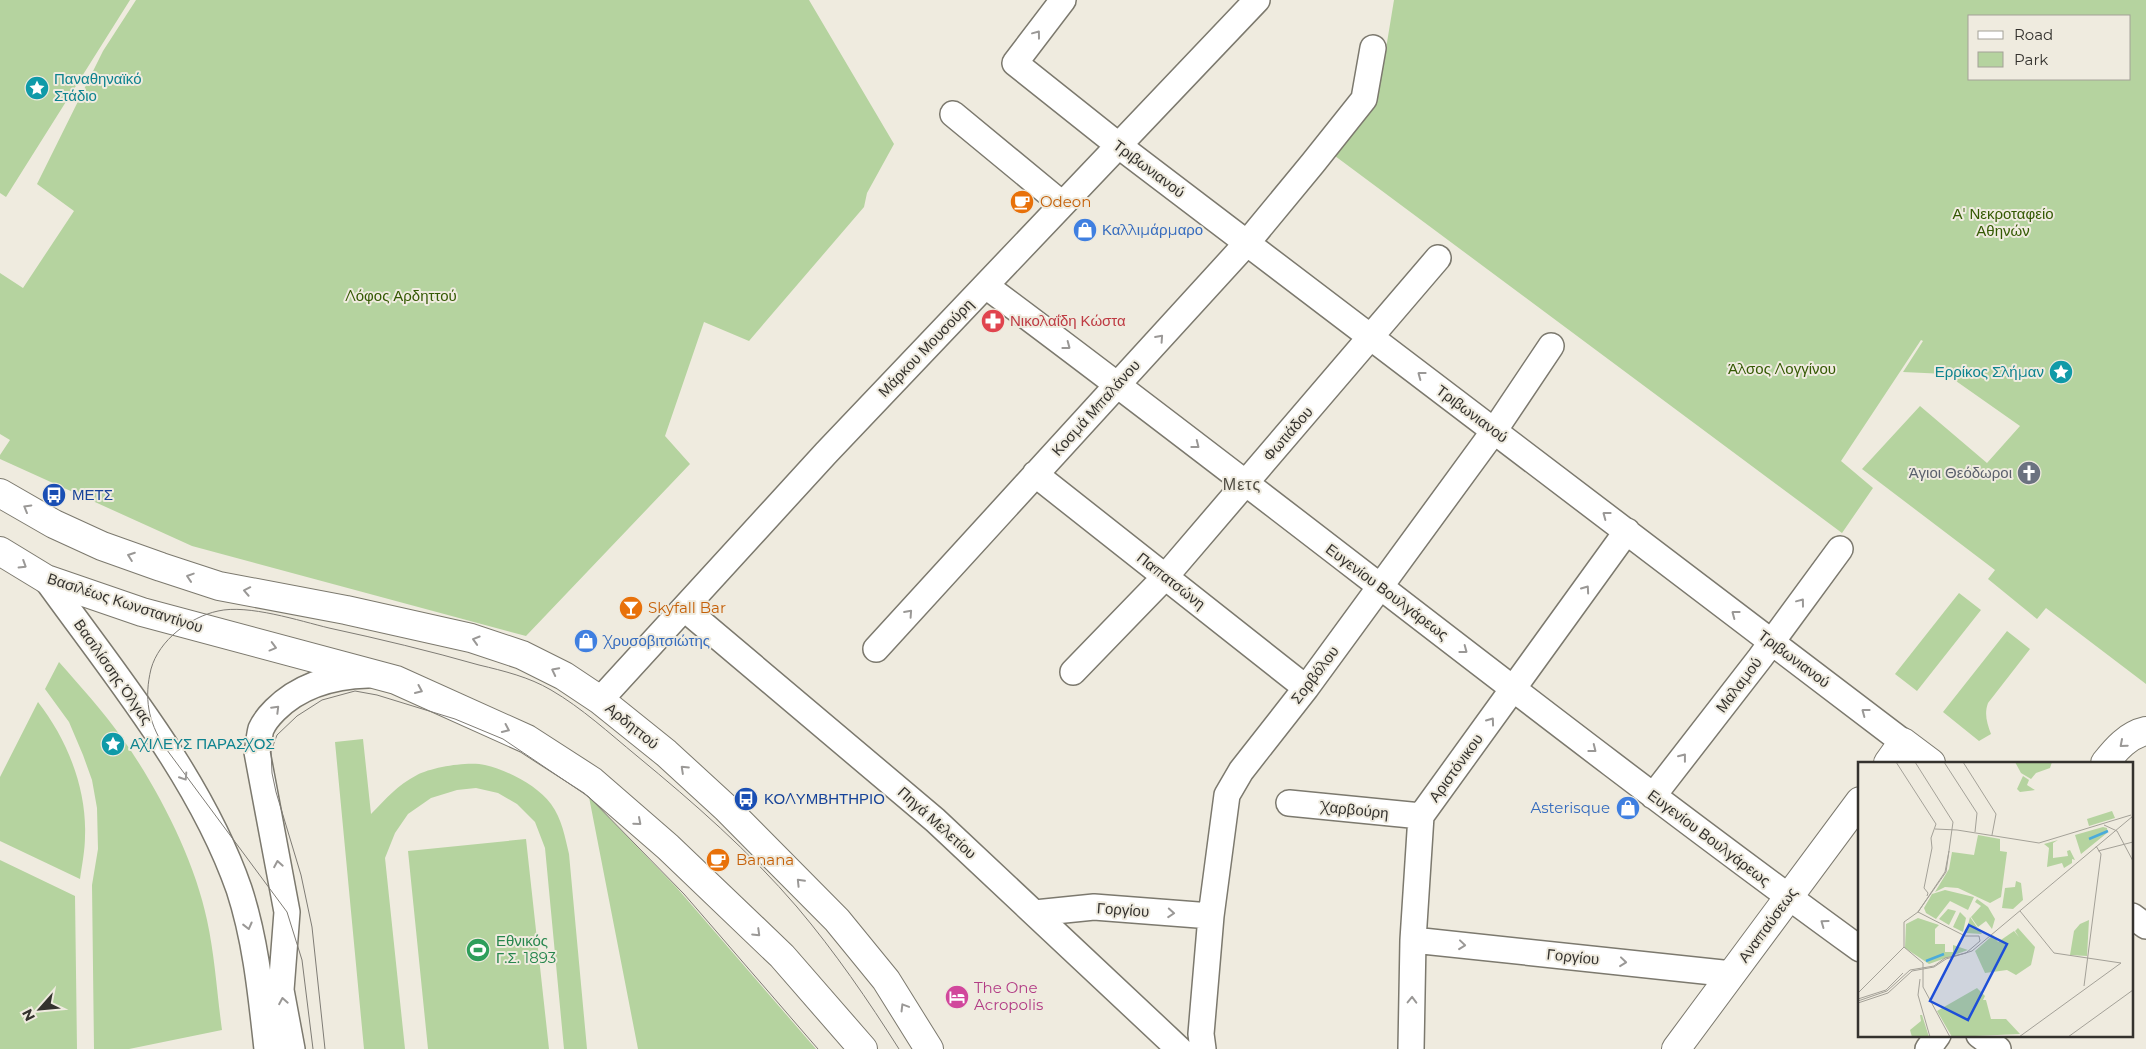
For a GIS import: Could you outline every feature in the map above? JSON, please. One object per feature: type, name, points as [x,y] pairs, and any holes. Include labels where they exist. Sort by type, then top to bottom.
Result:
[{"type":"main road","name":"Αρδηττού","points":[[0,493],[54,524],[102,546],[219,586],[346,610],[471,638],[522,654],[564,676],[600,700],[666,753],[726,808],[837,920],[886,980],[928,1049]]},
{"type":"main road","name":"Βασιλέως Κωνσταντίνου","points":[[0,551],[46,580],[142,612],[375,674]]},
{"type":"main road","points":[[375,674],[396,680],[527,740],[592,781],[668,847],[782,956],[863,1049]]},
{"type":"main road","points":[[2106,762],[2122,744],[2131,737],[2146,730]]},
{"type":"main road","name":"Τριβωνιανού","points":[[1896,752],[1928,762]]},
{"type":"main road","name":"Αναπαύσεως","points":[[1676,1049],[1858,804]]},
{"type":"street","name":"Τριβωνιανού","points":[[1063,0],[1015,63],[1118,145],[1771,641],[1896,752]]},
{"type":"street","name":"Μάρκου Μουσούρη","points":[[600,700],[826,453],[1257,0]]},
{"type":"street","name":"Κοσμά Μπαλάνου","points":[[876,649],[1247,243],[1364,99],[1373,48]]},
{"type":"street","points":[[953,114],[1062,204]]},
{"type":"street","name":"Φωτιάδου","points":[[1073,672],[1165,577],[1438,258]]},
{"type":"street","name":"Ευγενίου Βουλγάρεως","points":[[986,286],[1118,384],[1706,837],[1858,948]]},
{"type":"street","name":"Σορβόλου","points":[[1203,1049],[1201,1034],[1211,916],[1227,795],[1241,771],[1306,688],[1494,431],[1551,346]]},
{"type":"street","name":"Παπατσώνη","points":[[1035,474],[1306,688]]},
{"type":"street","name":"Αριστόνικου","points":[[1411,1049],[1413,940],[1421,816],[1627,531]]},
{"type":"street","name":"Μαλαμού","points":[[1653,796],[1840,548]]},
{"type":"street","name":"Βασιλίσσης Όλγας","points":[[46,580],[156,734],[200,801],[217,834],[239,891],[256,959],[267,1049]]},
{"type":"street","name":"Πηγά Μελετίου","points":[[685,609],[934,820],[1035,912],[1179,1049]]},
{"type":"street","points":[[292,1049],[281,990],[287,912],[257,752],[262,728],[270,715],[298,692],[318,683],[346,675],[375,674]]},
{"type":"street","name":"Χαρβούρη","points":[[1289,803],[1421,816]]},
{"type":"street","name":"Γοργίου","points":[[1035,912],[1094,907],[1211,916]]},
{"type":"street","points":[[2134,917],[2146,926]]},
{"type":"street","name":"Γοργίου","points":[[1413,940],[1732,974]]},
{"type":"street","points":[[1928,1049],[1937,1036]]},
{"type":"street","points":[[1980,1036],[1998,1049]]},
{"type":"green space","name":"Παναθηναϊκό Στάδιο","points":[[0,0],[130,0],[6,197],[0,193]]},
{"type":"green space","name":"Λόφος Αρδηττού","points":[[136,0],[809,0],[894,144],[867,193],[864,207],[749,341],[704,322],[665,436],[690,464],[526,636],[192,546],[0,459],[0,455],[10,440],[0,434],[0,273],[23,288],[74,211],[37,184],[103,51]]},
{"type":"green space","name":"Α' Νεκροταφείο Αθηνών","points":[[1394,0],[2146,0],[2146,684],[2046,608],[2037,619],[1988,579],[1995,570],[1862,469],[1920,406],[1987,463],[2020,426],[1946,374],[1903,372],[1923,341],[1921,340],[1841,461],[1873,488],[1842,533],[1331,153],[1380,85]]},
{"type":"green space","points":[[1959,593],[1981,610],[1917,691],[1895,674]]},
{"type":"green space","points":[[2007,631],[2030,649],[1988,703],[1986,718],[1991,734],[1979,741],[1943,712]]},
{"type":"green space","points":[[59,662],[92,699],[122,738],[149,779],[174,826],[194,874],[207,920],[222,1030],[129,1049],[94,1049],[92,885],[98,849],[97,808],[92,780],[69,722],[45,689]]},
{"type":"green space","points":[[38,702],[58,732],[79,783],[85,818],[84,852],[80,879],[0,841],[0,777]]},
{"type":"green space","points":[[363,739],[371,814],[397,788],[417,775],[441,767],[460,764],[485,765],[503,771],[530,785],[551,804],[560,822],[569,854],[587,1049],[564,1049],[545,848],[535,822],[517,804],[498,793],[476,788],[457,790],[431,798],[408,814],[395,833],[385,858],[405,1049],[364,1049],[335,742]]},
{"type":"green space","points":[[589,797],[677,888],[816,1049],[638,1049]]},
{"type":"green space","name":"Εθνικός Γ.Σ. 1893","points":[[526,839],[549,1049],[428,1049],[408,851]]},
{"type":"green space","points":[[0,860],[75,896],[77,1049],[0,1049]]},
{"type":"tram line","points":[[313,1049],[302,960],[287,912],[164,746],[154,727],[149,709],[148,690],[151,669],[155,658],[168,639],[187,624],[218,611],[230,609],[259,611],[423,650],[534,681],[562,697],[595,721],[679,792],[760,866],[825,941],[899,1049]]},
{"type":"tram line","points":[[325,1049],[312,927],[301,875],[276,792],[272,773],[271,751],[277,735],[297,716],[322,700],[355,691],[377,695],[455,719],[503,739],[589,797],[684,894],[818,1049]]},
{"type":"place","name":"Παναθηναϊκό Στάδιο","points":[[37,88]]},
{"type":"place","name":"Odeon","points":[[1022,202]]},
{"type":"place","name":"Καλλιμάρμαρο","points":[[1085,230]]},
{"type":"place","name":"Νικολαΐδη Κώστα","points":[[993,321]]},
{"type":"place","name":"Ερρίκος Σλήμαν","points":[[2061,372]]},
{"type":"place","name":"Άγιοι Θεόδωροι","points":[[2029,473]]},
{"type":"place","name":"ΜΕΤΣ","points":[[54,495]]},
{"type":"place","name":"Skyfall Bar","points":[[631,608]]},
{"type":"place","name":"Χρυσοβιτσιώτης","points":[[586,641]]},
{"type":"place","name":"ΑΧΙΛΕΥΣ ΠΑΡΑΣΧΟΣ","points":[[113,744]]},
{"type":"place","name":"ΚΟΛΥΜΒΗΤΗΡΙΟ","points":[[746,799]]},
{"type":"place","name":"Asterisque","points":[[1628,808]]},
{"type":"place","name":"Banana","points":[[718,860]]},
{"type":"place","name":"Εθνικός Γ.Σ. 1893","points":[[478,950]]},
{"type":"place","name":"The One Acropolis","points":[[957,997]]},
{"type":"district","name":"Μετς","points":[[1242,484]]},
{"type":"park label","name":"Άλσος Λογγίνου","points":[[1782,369]]}]
